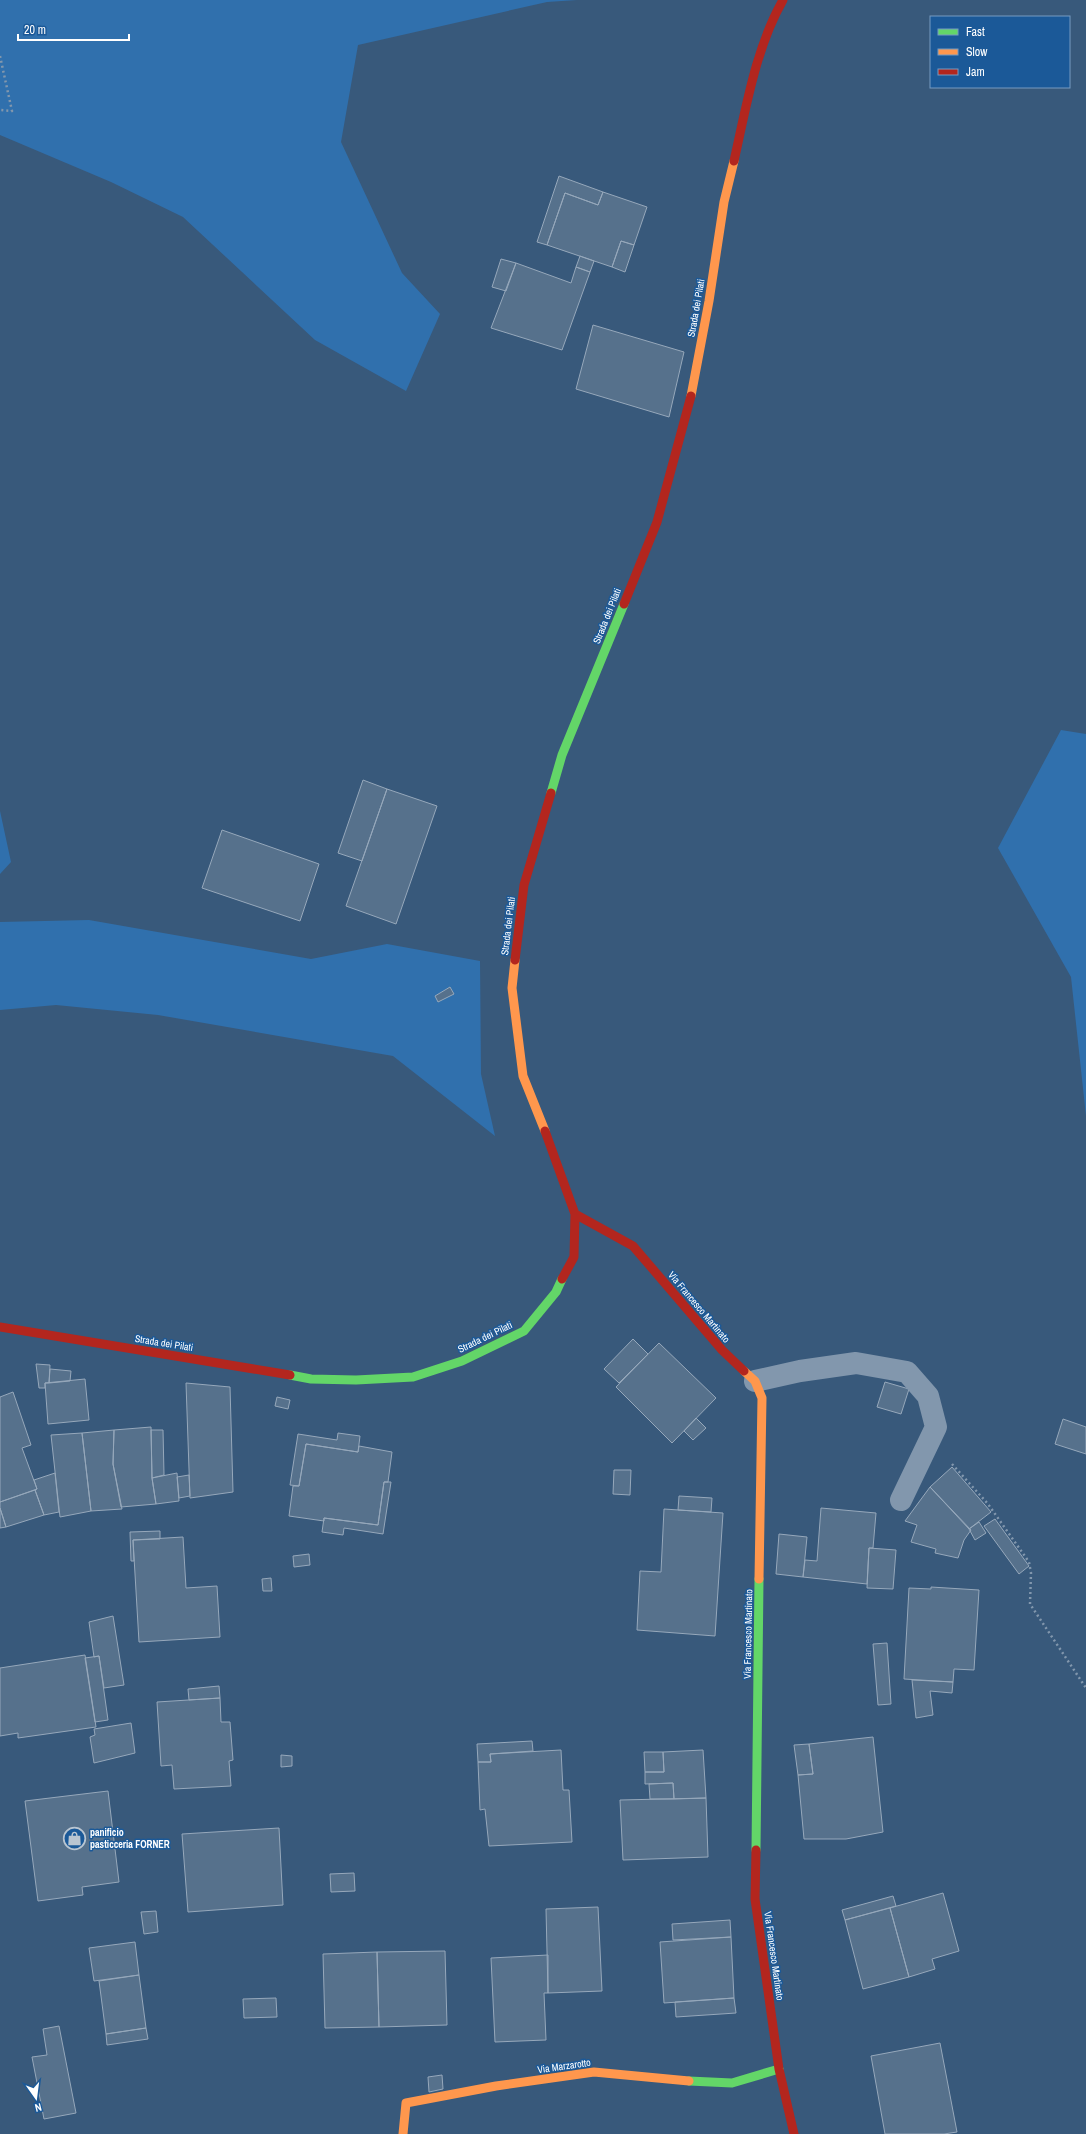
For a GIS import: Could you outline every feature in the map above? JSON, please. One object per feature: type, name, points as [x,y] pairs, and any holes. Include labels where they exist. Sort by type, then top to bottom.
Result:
[{"type":"street","name":"Strada dei Pilati","points":[[0,1327],[311,1379],[356,1380],[413,1377],[462,1361],[524,1331],[556,1292],[574,1257],[575,1214],[555,1154],[523,1076],[512,988],[524,885],[562,754],[656,522],[688,411],[709,301],[724,202],[750,91],[775,14],[783,0]]},
{"type":"street","name":"Via Francesco Martinato","points":[[575,1214],[634,1246],[722,1350],[755,1381],[762,1398],[755,1899],[779,2069],[794,2134]]},
{"type":"street","points":[[755,1381],[800,1371],[856,1363],[907,1372],[928,1396],[936,1427],[901,1500]]},
{"type":"street","name":"Via Marzarotto","points":[[403,2134],[406,2103],[496,2086],[594,2072],[677,2081],[732,2083],[779,2069]]},
{"type":"path","points":[[0,56],[12,111],[0,110]]},
{"type":"path","points":[[930,1442],[988,1504],[1029,1562],[1031,1573],[1030,1604],[1086,1688]]},
{"type":"shaded area","points":[[0,0],[577,0],[547,2],[358,45],[341,142],[402,273],[440,314],[406,391],[315,340],[183,217],[111,182],[0,135]]},
{"type":"shaded area","points":[[1061,730],[1086,734],[1086,1116],[1071,977],[998,848]]},
{"type":"shaded area","points":[[0,811],[11,862],[0,874]]},
{"type":"shaded area","points":[[89,920],[311,959],[387,944],[480,961],[481,1074],[495,1136],[393,1056],[158,1015],[56,1005],[0,1010],[0,922]]},
{"type":"building","points":[[559,176],[603,192],[598,205],[565,193],[547,245],[537,242]]},
{"type":"building","points":[[603,192],[647,207],[634,245],[621,241],[612,267],[547,245],[565,193],[598,205]]},
{"type":"building","points":[[621,241],[634,245],[625,272],[612,267]]},
{"type":"building","points":[[580,256],[594,261],[590,272],[576,267]]},
{"type":"building","points":[[501,259],[516,263],[506,291],[492,287]]},
{"type":"building","points":[[516,263],[571,283],[576,267],[590,272],[562,350],[491,328]]},
{"type":"building","points":[[593,325],[684,352],[669,417],[576,389]]},
{"type":"building","points":[[363,780],[387,789],[362,861],[338,853]]},
{"type":"building","points":[[387,789],[437,806],[396,924],[346,906]]},
{"type":"building","points":[[222,830],[319,864],[300,921],[202,888]]},
{"type":"building","points":[[450,987],[454,994],[438,1002],[435,996]]},
{"type":"building","points":[[633,1339],[648,1354],[619,1383],[604,1369]]},
{"type":"building","points":[[659,1343],[716,1398],[672,1443],[616,1387]]},
{"type":"building","points":[[36,1364],[50,1365],[49,1383],[45,1383],[45,1388],[39,1388]]},
{"type":"building","points":[[50,1369],[71,1371],[70,1381],[49,1383]]},
{"type":"building","points":[[85,1379],[89,1420],[48,1424],[45,1383]]},
{"type":"building","points":[[885,1382],[909,1389],[901,1414],[877,1407]]},
{"type":"building","points":[[186,1383],[230,1387],[233,1492],[190,1498]]},
{"type":"building","points":[[13,1392],[31,1445],[22,1448],[37,1489],[0,1502],[0,1397]]},
{"type":"building","points":[[277,1397],[290,1400],[288,1409],[275,1406]]},
{"type":"building","points":[[696,1418],[706,1428],[693,1440],[684,1431]]},
{"type":"building","points":[[1063,1419],[1086,1427],[1086,1454],[1055,1444]]},
{"type":"building","points":[[151,1427],[152,1478],[156,1504],[121,1507],[113,1464],[114,1430]]},
{"type":"building","points":[[114,1430],[113,1464],[122,1509],[91,1511],[82,1433]]},
{"type":"building","points":[[151,1430],[163,1430],[164,1475],[152,1478]]},
{"type":"building","points":[[82,1433],[91,1511],[60,1517],[51,1435]]},
{"type":"building","points":[[338,1433],[360,1436],[358,1452],[306,1444],[299,1486],[290,1485],[298,1434],[337,1440]]},
{"type":"building","points":[[306,1444],[358,1452],[359,1446],[392,1452],[388,1482],[384,1482],[378,1525],[324,1518],[324,1521],[289,1516],[293,1486],[299,1486]]},
{"type":"building","points":[[952,1467],[991,1512],[969,1529],[930,1487]]},
{"type":"building","points":[[614,1470],[631,1470],[630,1495],[613,1494]]},
{"type":"building","points":[[55,1473],[59,1512],[44,1515],[35,1490],[37,1489],[34,1480]]},
{"type":"building","points":[[177,1473],[179,1501],[156,1504],[152,1478]]},
{"type":"building","points":[[189,1475],[190,1496],[179,1498],[177,1477]]},
{"type":"building","points":[[384,1482],[391,1482],[383,1534],[344,1528],[343,1535],[322,1532],[324,1518],[378,1525]]},
{"type":"building","points":[[930,1487],[971,1530],[964,1540],[958,1558],[935,1553],[936,1549],[911,1542],[917,1525],[905,1521]]},
{"type":"building","points":[[35,1490],[44,1515],[6,1527],[0,1508],[0,1502]]},
{"type":"building","points":[[679,1496],[712,1498],[711,1512],[678,1510]]},
{"type":"building","points":[[0,1508],[6,1527],[0,1528]]},
{"type":"building","points":[[821,1508],[876,1513],[873,1548],[869,1548],[867,1584],[803,1577],[805,1560],[817,1561]]},
{"type":"building","points":[[664,1509],[723,1513],[715,1636],[637,1630],[640,1571],[661,1572]]},
{"type":"building","points":[[995,1519],[1029,1566],[1019,1574],[984,1526]]},
{"type":"building","points":[[979,1522],[986,1533],[975,1540],[969,1529]]},
{"type":"building","points":[[160,1531],[160,1539],[133,1540],[134,1561],[131,1561],[130,1532]]},
{"type":"building","points":[[779,1534],[807,1537],[803,1577],[776,1574]]},
{"type":"building","points":[[183,1537],[186,1588],[217,1586],[220,1637],[139,1642],[133,1540]]},
{"type":"building","points":[[869,1548],[896,1550],[893,1589],[867,1588]]},
{"type":"building","points":[[309,1554],[310,1565],[294,1567],[293,1556]]},
{"type":"building","points":[[271,1578],[272,1591],[263,1591],[262,1579]]},
{"type":"building","points":[[931,1587],[979,1590],[974,1670],[954,1669],[953,1682],[904,1679],[909,1588],[931,1589]]},
{"type":"building","points":[[113,1616],[124,1685],[104,1688],[99,1656],[94,1657],[89,1622]]},
{"type":"building","points":[[887,1643],[891,1704],[878,1705],[873,1644]]},
{"type":"building","points":[[85,1655],[96,1727],[18,1738],[18,1733],[0,1736],[0,1668]]},
{"type":"building","points":[[99,1656],[108,1720],[95,1722],[85,1658]]},
{"type":"building","points":[[912,1680],[953,1682],[952,1693],[930,1691],[933,1715],[916,1718]]},
{"type":"building","points":[[219,1686],[220,1698],[189,1700],[188,1689]]},
{"type":"building","points":[[220,1698],[221,1722],[230,1722],[233,1760],[229,1761],[231,1786],[174,1789],[172,1765],[161,1766],[157,1702]]},
{"type":"building","points":[[131,1723],[135,1753],[94,1763],[90,1737],[95,1735],[94,1729]]},
{"type":"building","points":[[873,1737],[883,1832],[846,1839],[804,1839],[798,1775],[813,1774],[809,1744]]},
{"type":"building","points":[[532,1741],[533,1751],[490,1754],[491,1762],[478,1762],[477,1744]]},
{"type":"building","points":[[809,1744],[813,1774],[798,1775],[794,1745]]},
{"type":"building","points":[[561,1750],[563,1790],[569,1790],[572,1842],[489,1846],[485,1809],[480,1810],[478,1762],[491,1762],[490,1754]]},
{"type":"building","points":[[703,1750],[706,1798],[674,1799],[673,1783],[645,1784],[645,1772],[664,1772],[663,1752]]},
{"type":"building","points":[[644,1752],[663,1752],[664,1772],[645,1772]]},
{"type":"building","points":[[281,1755],[292,1756],[292,1766],[281,1767]]},
{"type":"building","points":[[673,1783],[674,1799],[650,1799],[649,1784]]},
{"type":"building","points":[[108,1791],[119,1882],[82,1887],[83,1895],[38,1901],[25,1801]]},
{"type":"building","points":[[706,1798],[708,1857],[623,1860],[620,1800]]},
{"type":"building","points":[[279,1828],[283,1905],[188,1912],[182,1834]]},
{"type":"building","points":[[354,1873],[355,1891],[331,1892],[330,1874]]},
{"type":"building","points":[[943,1893],[959,1951],[932,1959],[935,1969],[909,1977],[890,1908]]},
{"type":"building","points":[[893,1896],[896,1906],[845,1920],[842,1910]]},
{"type":"building","points":[[598,1907],[602,1991],[548,1993],[546,1909]]},
{"type":"building","points":[[890,1908],[909,1977],[863,1989],[845,1920]]},
{"type":"building","points":[[156,1911],[158,1932],[144,1934],[141,1912]]},
{"type":"building","points":[[730,1920],[731,1937],[673,1940],[672,1924]]},
{"type":"building","points":[[731,1937],[734,1998],[664,2003],[660,1942]]},
{"type":"building","points":[[135,1942],[139,1975],[94,1981],[89,1948]]},
{"type":"building","points":[[445,1951],[447,2025],[379,2027],[377,1952]]},
{"type":"building","points":[[377,1952],[379,2027],[325,2028],[323,1954]]},
{"type":"building","points":[[548,1955],[548,1993],[544,1993],[546,2040],[495,2042],[491,1958]]},
{"type":"building","points":[[139,1975],[146,2028],[106,2034],[99,1981]]},
{"type":"building","points":[[276,1998],[277,2017],[244,2018],[243,1999]]},
{"type":"building","points":[[734,1998],[736,2013],[676,2017],[675,2002]]},
{"type":"building","points":[[59,2026],[76,2113],[44,2119],[32,2057],[47,2055],[43,2029]]},
{"type":"building","points":[[146,2028],[148,2039],[107,2045],[106,2034]]},
{"type":"building","points":[[940,2043],[957,2132],[944,2134],[885,2134],[871,2056]]},
{"type":"building","points":[[442,2075],[443,2089],[429,2092],[428,2077]]},
{"type":"traffic: fast","points":[[551,793],[562,755],[624,604]]},
{"type":"traffic: fast","points":[[290,1375],[311,1379],[356,1380],[413,1377],[462,1361],[524,1331],[556,1292],[562,1279]]},
{"type":"traffic: fast","points":[[756,1850],[759,1579]]},
{"type":"traffic: fast","points":[[689,2081],[732,2083],[779,2069]]},
{"type":"traffic: slow","points":[[691,396],[709,301],[724,202],[734,161]]},
{"type":"traffic: slow","points":[[515,960],[512,988],[523,1076],[545,1131]]},
{"type":"traffic: slow","points":[[744,1371],[755,1381],[762,1398],[759,1579]]},
{"type":"traffic: slow","points":[[403,2134],[406,2103],[496,2086],[594,2072],[689,2081]]},
{"type":"traffic: jam","points":[[734,161],[759,58],[774,18],[783,0]]},
{"type":"traffic: jam","points":[[624,604],[657,522],[691,396]]},
{"type":"traffic: jam","points":[[515,960],[524,885],[551,793]]},
{"type":"traffic: jam","points":[[545,1131],[575,1214],[574,1257],[562,1279]]},
{"type":"traffic: jam","points":[[575,1214],[633,1246],[722,1350],[744,1371]]},
{"type":"traffic: jam","points":[[0,1327],[290,1375]]},
{"type":"traffic: jam","points":[[756,1850],[755,1899],[779,2069],[794,2134]]},
{"type":"place","name":"panificio pasticceria FORNER","points":[[74,1838]]}]
